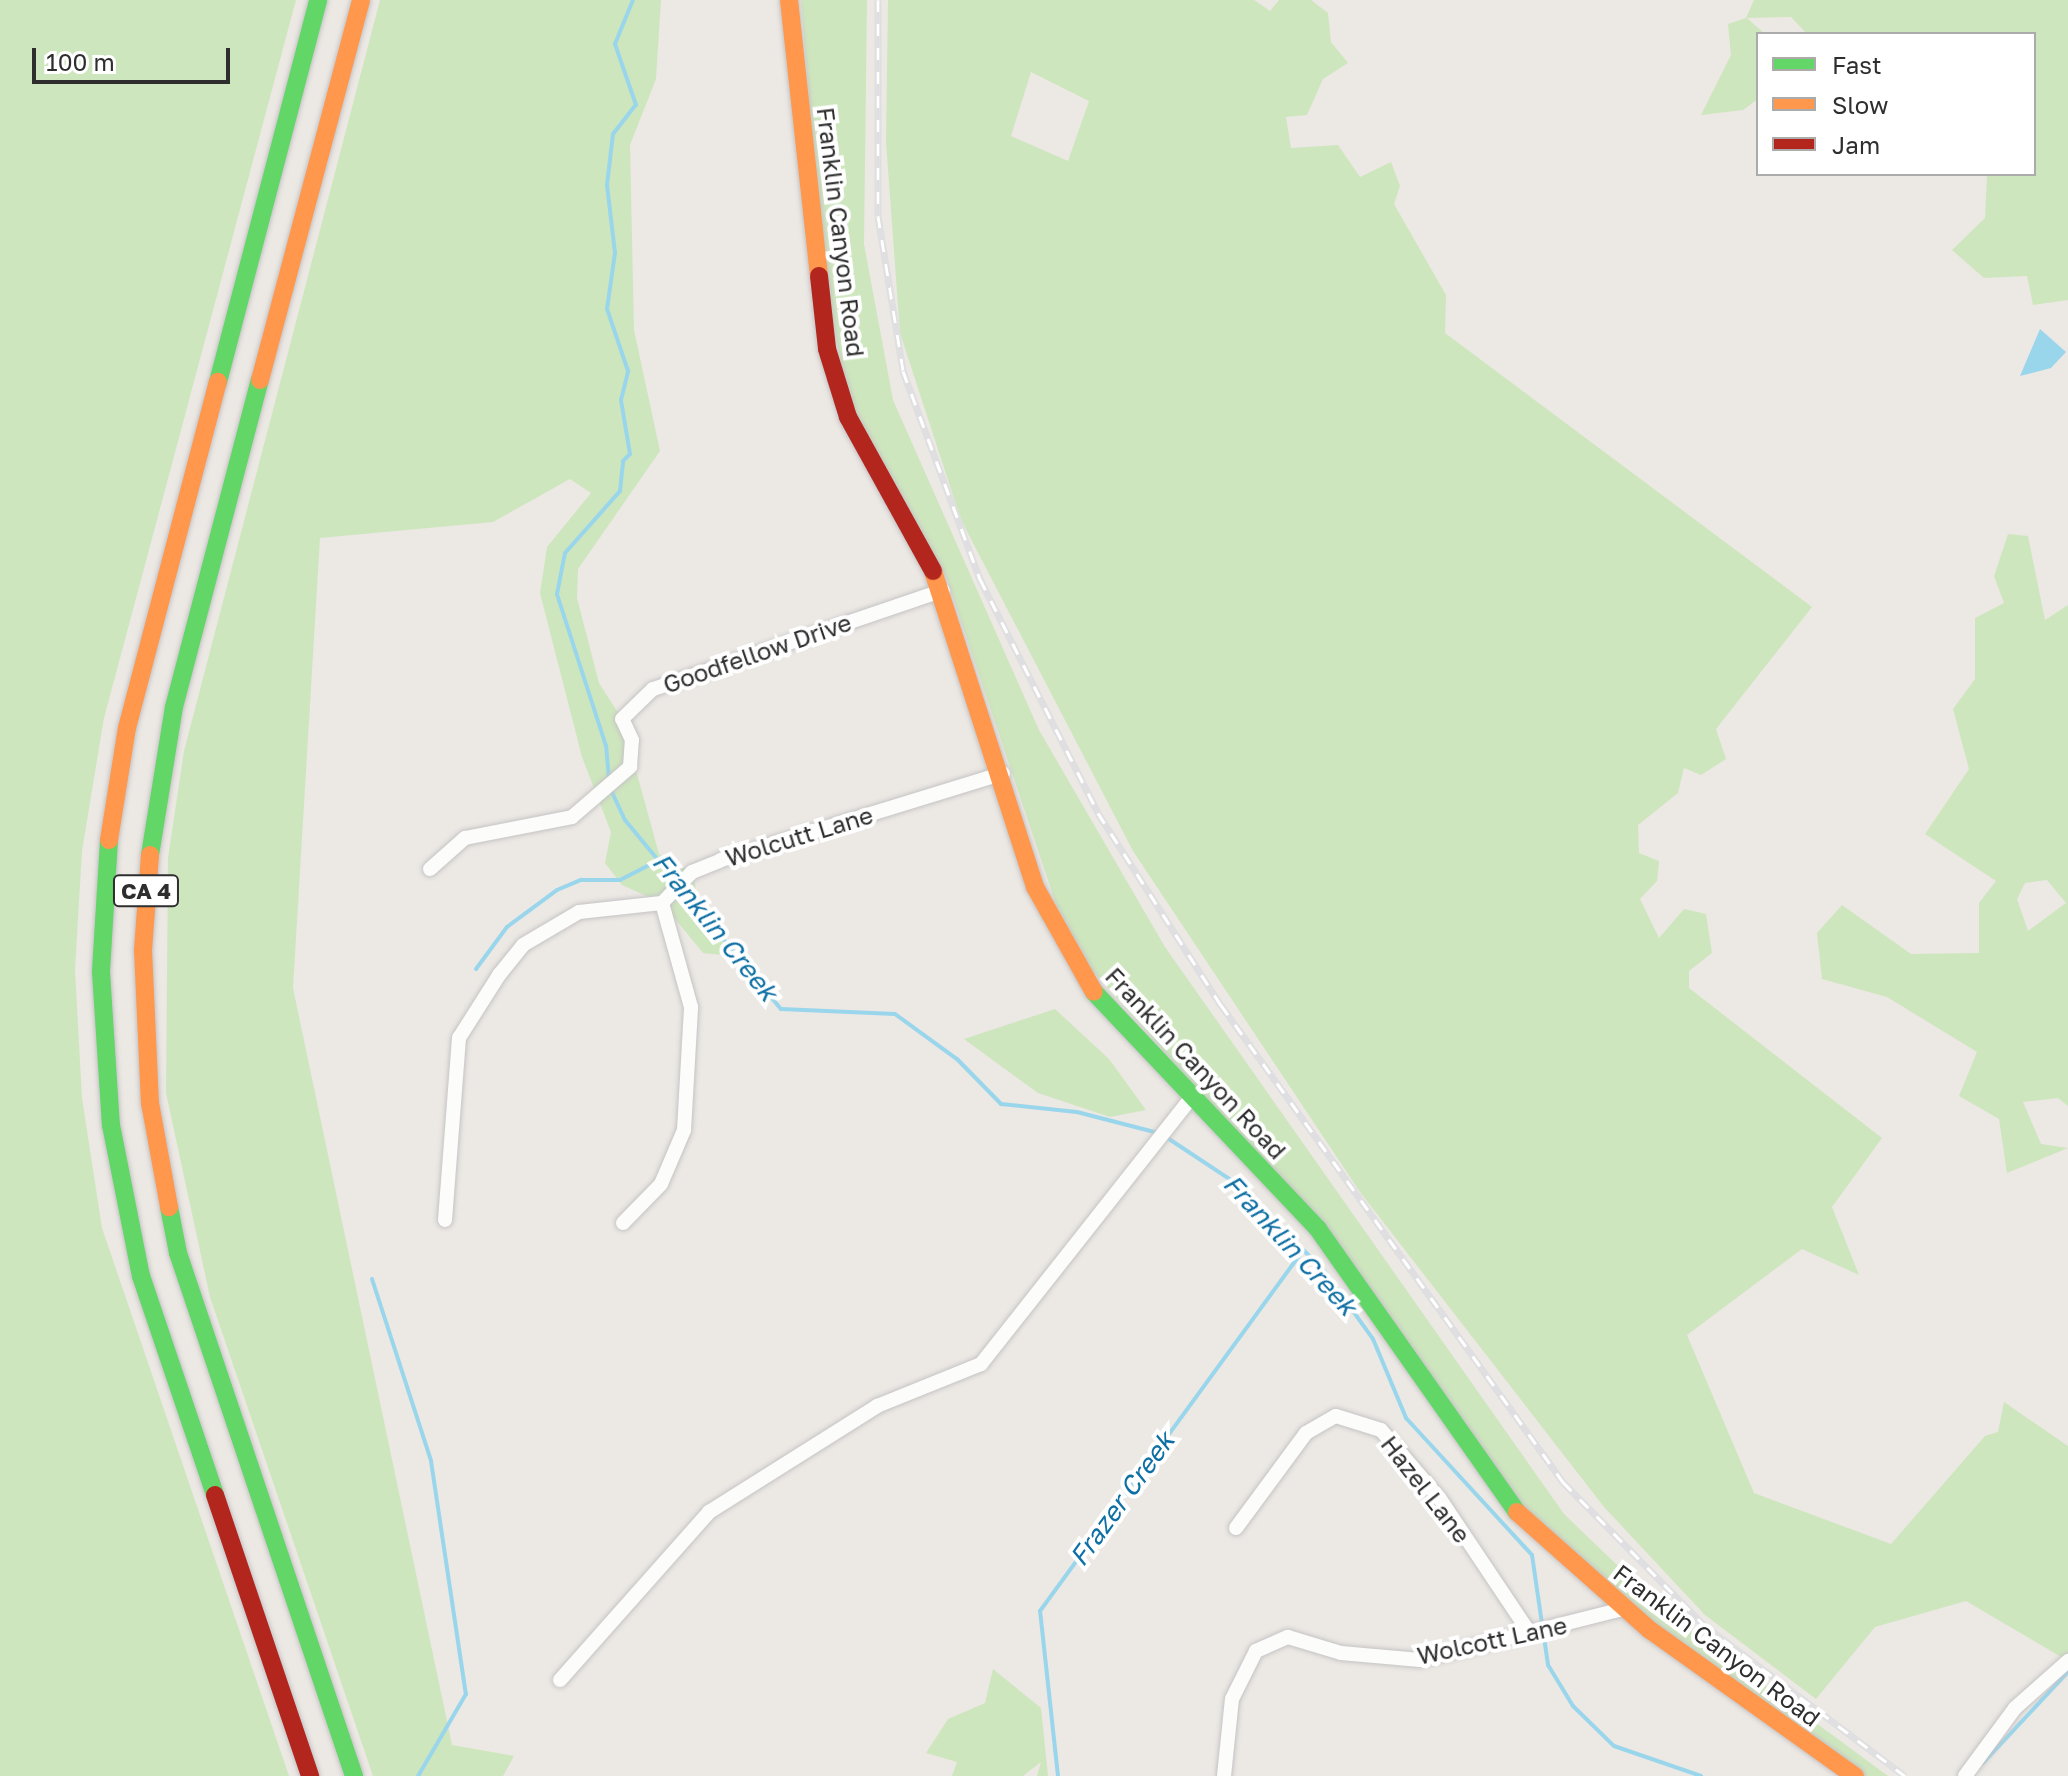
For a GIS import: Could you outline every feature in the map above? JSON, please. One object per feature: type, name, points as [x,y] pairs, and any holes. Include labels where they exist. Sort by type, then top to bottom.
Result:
[{"type":"main road","name":"CA 4","points":[[310,1776],[141,1276],[111,1125],[101,972],[107,850],[127,728],[318,0]]},
{"type":"main road","name":"CA 4","points":[[354,1776],[178,1253],[150,1103],[143,950],[152,828],[174,707],[361,0]]},
{"type":"main road","name":"Franklin Canyon Road","points":[[789,0],[827,349],[848,417],[943,590],[1003,773],[1035,887],[1095,995],[1318,1229],[1523,1520],[1623,1609],[1855,1776]]},
{"type":"street","name":"Goodfellow Drive","points":[[430,869],[465,838],[572,817],[630,767],[632,740],[622,719],[653,689],[943,590]]},
{"type":"street","name":"Wolcutt Lane","points":[[662,903],[692,872],[1003,773]]},
{"type":"street","points":[[445,1220],[459,1038],[499,975],[523,945],[579,912],[662,903],[691,1007],[684,1130],[661,1184],[623,1223]]},
{"type":"street","points":[[560,1680],[709,1512],[877,1406],[981,1364],[1192,1097]]},
{"type":"street","name":"Hazel Lane","points":[[1236,1528],[1306,1433],[1336,1416],[1381,1430],[1440,1499],[1529,1632]]},
{"type":"street","name":"Wolcott Lane","points":[[1224,1776],[1232,1699],[1256,1651],[1288,1637],[1341,1653],[1420,1660],[1623,1609]]},
{"type":"street","points":[[1965,1776],[2015,1708],[2068,1661]]},
{"type":"green space","points":[[0,0],[296,0],[104,718],[82,851],[75,970],[82,1098],[102,1228],[289,1776],[0,1776]]},
{"type":"green space","points":[[380,0],[661,0],[656,79],[630,145],[634,330],[660,451],[578,569],[577,598],[599,683],[622,719],[659,854],[692,872],[701,910],[732,956],[703,953],[662,903],[622,885],[605,863],[611,832],[582,757],[540,593],[547,547],[591,493],[570,479],[493,522],[320,538],[293,988],[452,1745],[514,1756],[503,1776],[373,1776],[210,1297],[166,1093],[168,858],[184,751]]},
{"type":"green space","points":[[801,0],[867,0],[864,244],[893,400],[1039,730],[1165,947],[1564,1514],[1668,1614],[1888,1776],[1859,1776],[1689,1660],[1520,1509],[1341,1250],[1091,969],[1056,904],[947,579],[848,399],[823,269]]},
{"type":"green space","points":[[888,0],[1254,0],[1270,11],[1279,0],[1311,0],[1328,13],[1331,42],[1348,63],[1323,79],[1307,115],[1286,117],[1291,148],[1338,145],[1360,177],[1391,162],[1400,186],[1394,204],[1446,295],[1445,333],[1812,607],[1716,729],[1726,759],[1701,775],[1684,768],[1678,793],[1638,825],[1639,853],[1659,861],[1657,881],[1640,899],[1659,938],[1684,909],[1706,914],[1712,953],[1689,971],[1689,988],[1882,1138],[1832,1207],[1859,1275],[1802,1249],[1687,1335],[1754,1493],[1891,1544],[1985,1436],[1998,1432],[2004,1402],[2068,1446],[2068,1661],[1966,1601],[1875,1627],[1816,1699],[1705,1615],[1604,1507],[1360,1192],[1133,851],[961,520],[900,333],[886,142]],"holes":[[[1031,72],[1089,101],[1068,161],[1011,136]]]},
{"type":"green space","points":[[1754,0],[2068,0],[2068,300],[2033,305],[2027,276],[1984,278],[1952,250],[1985,218],[1987,176],[2036,176],[2036,32],[1805,32],[1791,17],[1747,18],[1763,32],[1756,32],[1756,100],[1743,110],[1701,115],[1731,55],[1728,24],[1746,18]]},
{"type":"green space","points":[[2008,534],[2028,536],[2045,620],[2068,605],[2068,1106],[2058,1098],[2023,1102],[2041,1144],[2068,1148],[2007,1173],[1999,1119],[1959,1096],[1977,1052],[1887,997],[1822,979],[1817,933],[1842,905],[1911,954],[1979,953],[1979,903],[1996,881],[1925,834],[1969,769],[1953,709],[1975,679],[1975,618],[2004,603],[1994,576]],"holes":[[[2047,880],[2066,903],[2028,931],[2017,899],[2025,883]]]},
{"type":"green space","points":[[1055,1009],[1109,1059],[1146,1110],[1110,1117],[1038,1093],[964,1039]]},
{"type":"green space","points":[[993,1669],[1041,1708],[1048,1776],[1037,1776],[1041,1762],[1023,1776],[952,1776],[957,1762],[926,1753],[948,1719],[985,1703]]},
{"type":"water","points":[[2040,329],[2066,352],[2051,368],[2020,376]]},
{"type":"waterway","name":"Franklin Creek","points":[[609,779],[606,746],[557,594],[565,553],[620,491],[623,461],[630,454],[621,400],[628,371],[607,309],[615,253],[607,185],[613,134],[636,105],[615,44],[633,0]]},
{"type":"waterway","name":"Franklin Creek","points":[[610,788],[625,820],[781,1009],[895,1014],[957,1059],[1001,1104],[1077,1112],[1158,1133]]},
{"type":"waterway","points":[[476,969],[507,927],[557,890],[581,880],[620,880],[659,860]]},
{"type":"waterway","name":"Franklin Creek","points":[[1166,1137],[1240,1186],[1325,1272],[1373,1339],[1406,1418],[1532,1555],[1548,1665],[1573,1706],[1614,1746],[1701,1776]]},
{"type":"waterway","name":"Frazer Creek","points":[[1058,1776],[1040,1611],[1302,1252]]},
{"type":"waterway","points":[[372,1279],[431,1461],[466,1694],[418,1776]]},
{"type":"waterway","points":[[1983,1763],[2068,1672]]},
{"type":"railway","points":[[878,0],[878,216],[903,371],[980,579],[1098,813],[1221,1005],[1563,1482],[1704,1625],[1905,1776]]},
{"type":"traffic: fast","points":[[218,382],[318,0]]},
{"type":"traffic: fast","points":[[150,855],[174,707],[260,380]]},
{"type":"traffic: fast","points":[[109,840],[101,972],[111,1125],[141,1276],[215,1495]]},
{"type":"traffic: fast","points":[[1094,992],[1318,1229],[1517,1512]]},
{"type":"traffic: fast","points":[[169,1207],[178,1253],[354,1776]]},
{"type":"traffic: slow","points":[[260,380],[361,0]]},
{"type":"traffic: slow","points":[[789,0],[819,276]]},
{"type":"traffic: slow","points":[[109,840],[127,728],[218,382]]},
{"type":"traffic: slow","points":[[933,571],[1035,887],[1094,992]]},
{"type":"traffic: slow","points":[[150,855],[143,950],[150,1103],[169,1207]]},
{"type":"traffic: slow","points":[[1517,1512],[1650,1630],[1855,1776]]},
{"type":"traffic: jam","points":[[819,276],[827,349],[848,417],[933,571]]},
{"type":"traffic: jam","points":[[215,1495],[310,1776]]}]
